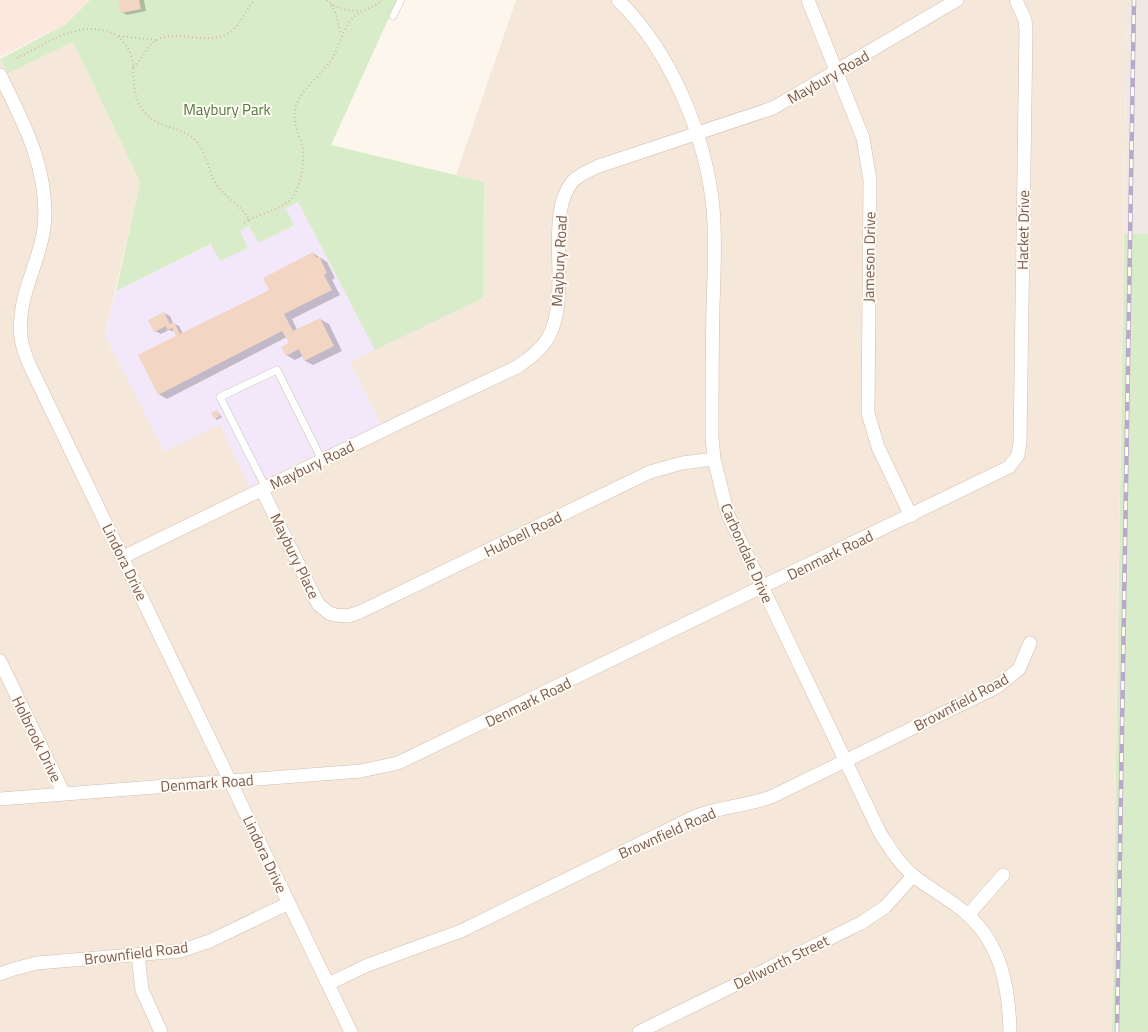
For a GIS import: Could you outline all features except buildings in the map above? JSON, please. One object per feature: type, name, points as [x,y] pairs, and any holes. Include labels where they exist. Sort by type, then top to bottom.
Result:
[{"type":"street","name":"Carbondale Drive","points":[[618,0],[636,21],[662,58],[682,96],[696,134],[709,182],[713,208],[714,459],[728,515],[880,833],[902,864],[913,876],[968,915],[985,936],[1003,972],[1010,1004],[1010,1032]]},
{"type":"street","name":"Jameson Drive","points":[[808,0],[863,138],[870,180],[868,413],[878,447],[911,516]]},
{"type":"street","name":"Maybury Road","points":[[123,557],[517,367],[530,358],[548,338],[554,323],[559,297],[559,220],[564,196],[573,181],[599,166],[773,108],[837,72],[957,0]]},
{"type":"street","name":"Hacket Drive","points":[[1015,462],[1020,442],[1026,30],[1025,20],[1016,0]]},
{"type":"street","name":"Lindora Drive","points":[[0,75],[36,153],[44,190],[45,210],[40,247],[27,288],[21,314],[21,337],[24,350],[30,366],[352,1032]]},
{"type":"street","name":"Hubbell Road","points":[[336,615],[348,616],[360,612],[650,472],[682,463],[714,459]]},
{"type":"street","name":"Denmark Road","points":[[0,799],[361,771],[398,764],[1001,472],[1015,462]]},
{"type":"street","name":"Maybury Place","points":[[264,489],[314,598],[323,609],[336,615]]},
{"type":"street","name":"Brownfield Road","points":[[328,984],[368,965],[461,931],[696,816],[711,810],[744,805],[771,797],[997,687],[1018,669],[1030,643]]},
{"type":"street","name":"Holbrook Drive","points":[[0,661],[64,794]]},
{"type":"street","points":[[968,915],[1003,875]]},
{"type":"street","name":"Dellworth Street","points":[[639,1032],[861,923],[885,907],[913,876]]},
{"type":"street","name":"Brownfield Road","points":[[0,974],[14,968],[37,963],[180,951],[195,946],[289,903]]},
{"type":"street","points":[[138,955],[142,990],[161,1032]]},
{"type":"lane","points":[[393,16],[401,0]]},
{"type":"lane","points":[[264,489],[220,397],[277,370],[322,460]]},
{"type":"path","points":[[17,58],[81,29],[100,29],[117,36],[156,40],[178,37],[211,38],[227,34],[237,26],[254,0]]},
{"type":"path","points":[[327,0],[331,4],[336,14],[341,36]]},
{"type":"path","points":[[242,224],[289,201],[293,195],[304,167],[302,146],[295,121],[295,109],[304,91],[329,63],[336,52],[341,36],[354,16],[382,0]]},
{"type":"path","points":[[331,4],[353,11],[366,9]]},
{"type":"path","points":[[117,36],[126,46],[133,67],[134,94],[143,111],[158,123],[183,132],[194,139],[207,159],[215,182],[245,212],[249,220]]},
{"type":"path","points":[[133,67],[156,40]]},
{"type":"shaded area","points":[[0,0],[90,0],[66,24],[0,57]]},
{"type":"shaded area","points":[[516,0],[1127,0],[1112,1032],[0,1032],[0,59],[8,72],[73,42],[140,182],[105,335],[164,452],[220,423],[483,298],[484,182],[456,175]]},
{"type":"shaded area","points":[[1127,0],[1148,0],[1148,234],[1124,234]]},
{"type":"shaded area","points":[[298,202],[375,350],[350,362],[381,424],[249,487],[220,424],[164,452],[105,335],[116,291]]},
{"type":"green space","name":"Maybury Park","points":[[90,0],[397,0],[331,145],[484,182],[483,298],[375,350],[298,202],[278,212],[286,209],[294,225],[258,243],[249,226],[240,231],[248,248],[220,261],[211,244],[116,291],[140,182],[73,42],[8,73],[0,59],[66,24]]},
{"type":"green space","points":[[1124,234],[1148,234],[1148,1032],[1112,1032]]},
{"type":"railway","points":[[1117,1032],[1134,0]]}]
